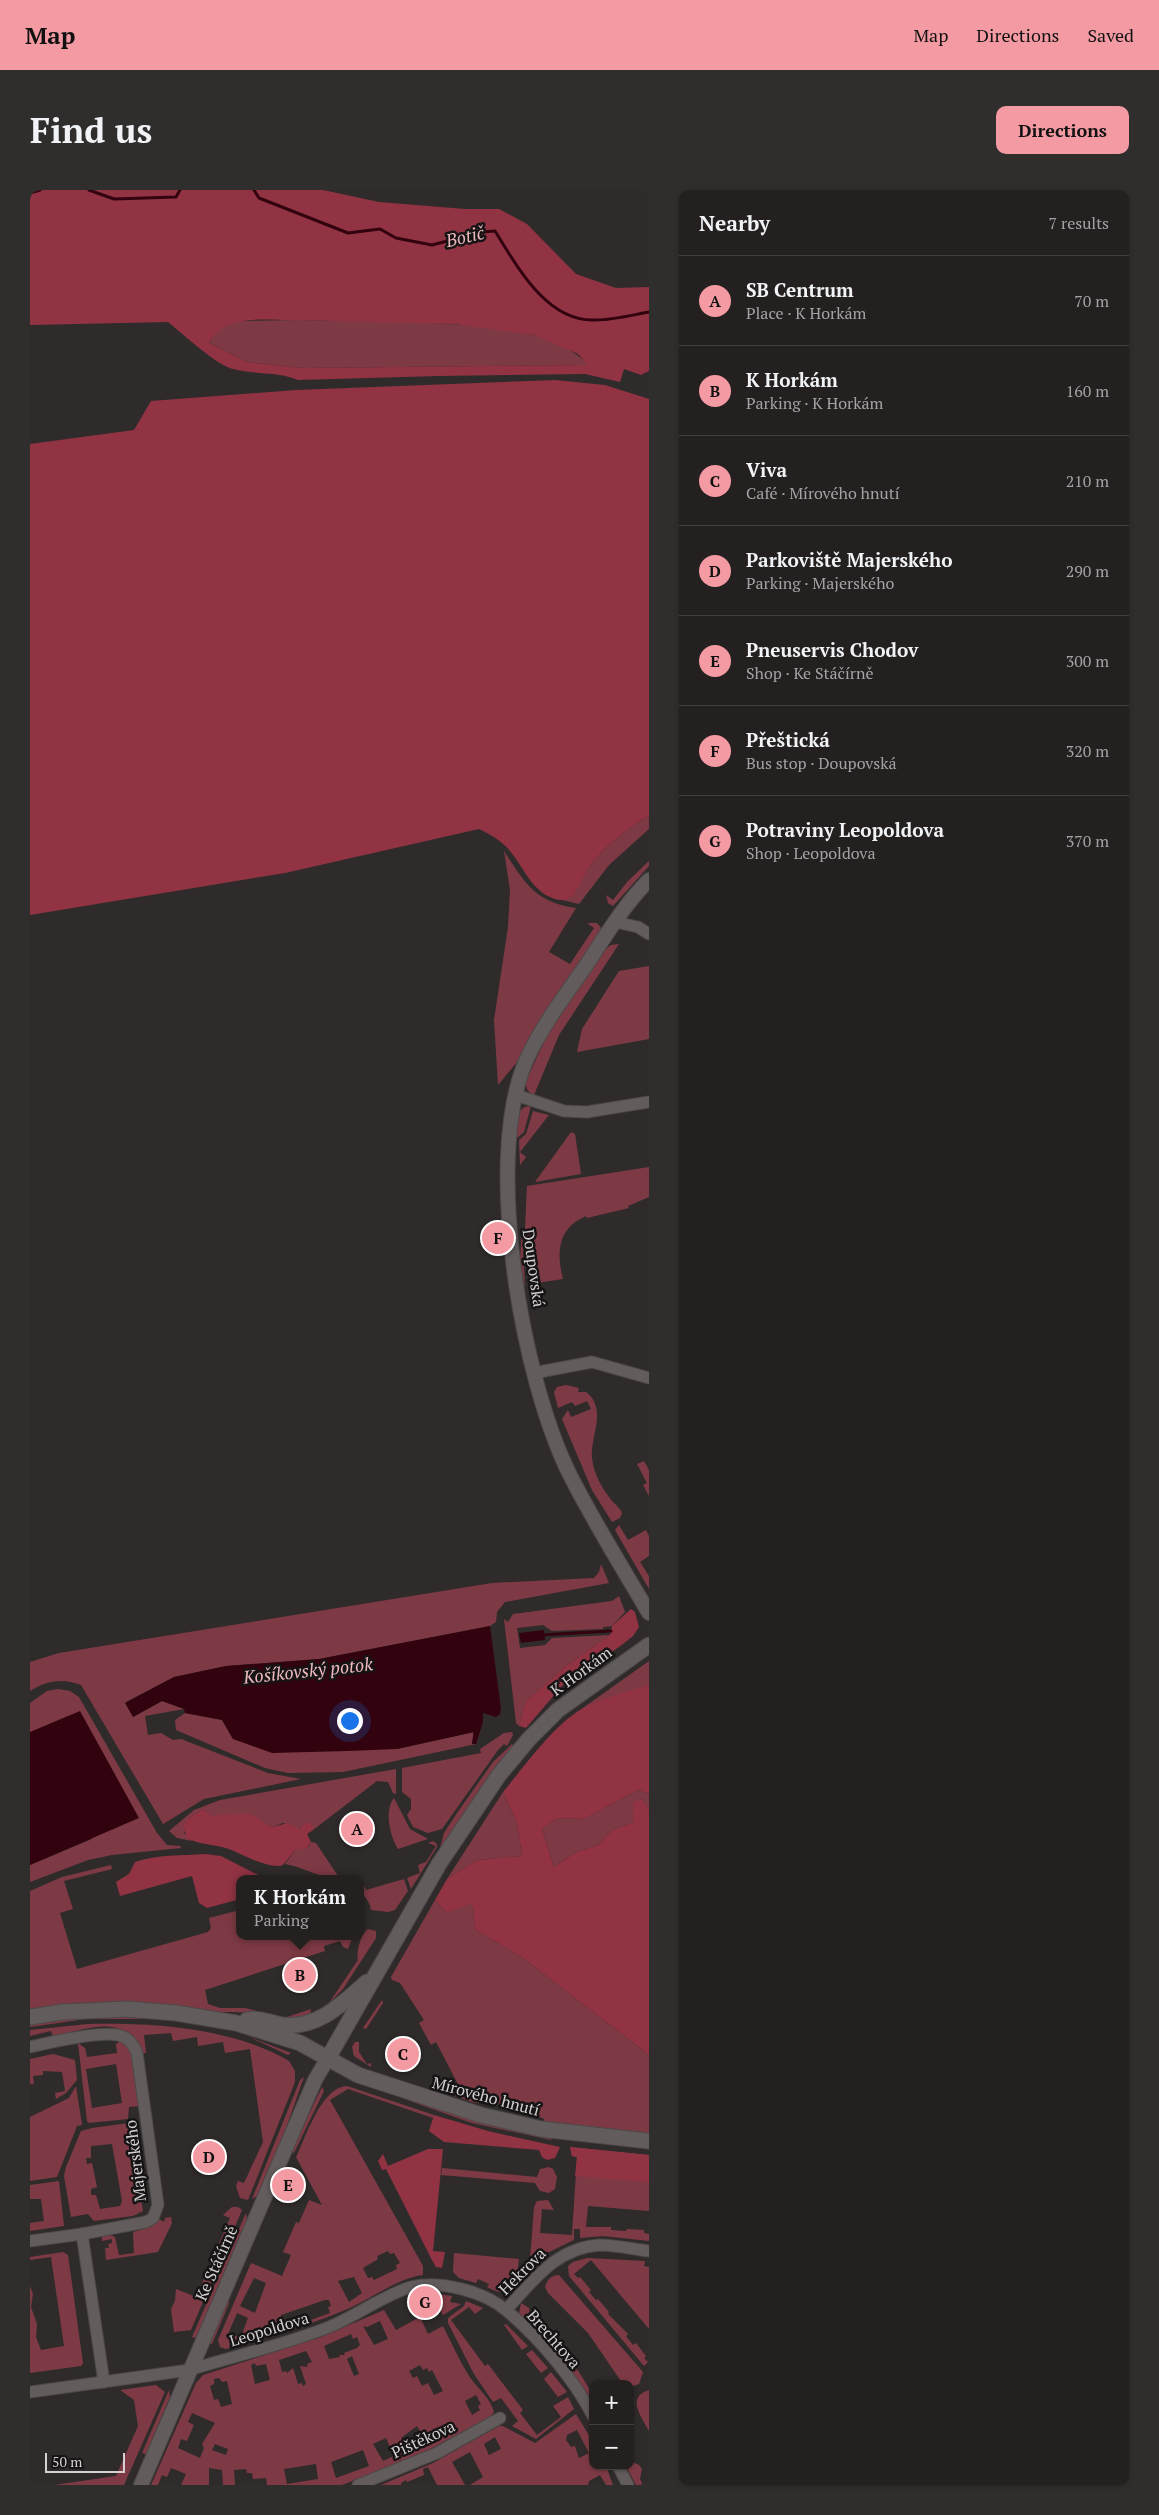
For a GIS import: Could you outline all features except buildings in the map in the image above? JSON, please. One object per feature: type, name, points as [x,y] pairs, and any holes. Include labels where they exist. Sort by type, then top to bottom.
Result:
[{"type":"main road","name":"K Horkám","points":[[328,2058],[439,1864],[473,1811],[512,1758],[558,1710],[649,1645]]},
{"type":"main road","points":[[236,2023],[251,2019],[292,2025],[319,2020],[336,2009],[376,1974]]},
{"type":"main road","name":"Mírového hnutí","points":[[30,2017],[62,2012],[127,2009],[176,2013],[236,2023],[300,2044],[349,2070],[388,2086],[512,2123],[561,2132],[649,2141]]},
{"type":"street","name":"Doupovská","points":[[649,880],[615,922],[539,1035],[524,1064],[510,1118],[508,1151],[511,1252],[534,1372],[550,1423],[569,1472],[649,1613]]},
{"type":"street","points":[[615,922],[638,928],[649,934]]},
{"type":"street","points":[[516,1095],[564,1111],[587,1112],[649,1102]]},
{"type":"street","points":[[534,1372],[592,1362],[649,1378]]},
{"type":"street","name":"Majerského","points":[[30,2047],[76,2038],[110,2035],[125,2038],[130,2042],[137,2053],[158,2205],[153,2218],[138,2225],[30,2241]]},
{"type":"street","name":"Ke Stáčírně","points":[[140,2485],[315,2080],[328,2058]]},
{"type":"street","points":[[82,2234],[104,2382]]},
{"type":"street","name":"Hekrova","points":[[506,2310],[547,2266],[562,2255],[579,2248],[600,2245],[649,2251]]},
{"type":"street","name":"Leopoldova","points":[[30,2392],[189,2370],[330,2327],[410,2287],[436,2284],[466,2290],[506,2310]]},
{"type":"street","name":"Brechtova","points":[[506,2310],[553,2358],[589,2409]]},
{"type":"street","name":"Pištěkova","points":[[358,2485],[437,2453],[500,2418]]},
{"type":"street","points":[[620,2470],[628,2485]]},
{"type":"shaded area","points":[[30,190],[323,190],[379,202],[465,209],[499,209],[527,224],[576,274],[616,288],[649,287],[649,371],[641,375],[624,369],[620,382],[585,374],[298,380],[282,375],[241,371],[226,366],[209,356],[168,322],[30,325]],"holes":[[[248,320],[454,324],[534,335],[578,354],[588,365],[303,368],[247,362],[209,343],[216,333],[226,326]]]},
{"type":"shaded area","points":[[233,321],[415,322],[504,330],[548,339],[570,350],[589,365],[303,368],[247,362],[209,343],[217,330]]},
{"type":"shaded area","points":[[555,380],[605,385],[649,399],[649,816],[623,833],[599,855],[573,895],[565,900],[549,897],[527,876],[516,858],[502,843],[479,829],[285,873],[30,915],[30,444],[134,430],[151,401],[296,390]]},
{"type":"shaded area","points":[[649,816],[649,829],[609,865],[579,904],[562,900],[567,899],[574,893],[584,875],[607,847],[623,833]]},
{"type":"shaded area","points":[[504,851],[518,873],[532,889],[550,901],[576,908],[549,952],[570,964],[594,928],[587,923],[597,923],[602,929],[531,1035],[518,1061],[498,1085],[494,1020],[508,927],[510,890]]},
{"type":"shaded area","points":[[649,861],[649,866],[613,906],[608,903],[606,895],[613,900],[627,882]]},
{"type":"shaded area","points":[[619,944],[559,1035],[534,1095],[530,1093],[527,1090],[526,1081],[548,1033],[603,951],[611,945]]},
{"type":"shaded area","points":[[649,966],[649,1039],[577,1052],[582,1029],[619,971]]},
{"type":"shaded area","points":[[531,1106],[524,1132],[516,1139],[519,1112],[524,1107]]},
{"type":"shaded area","points":[[533,1111],[549,1115],[520,1152],[526,1157],[520,1165],[519,1140],[526,1134]]},
{"type":"shaded area","points":[[571,1132],[575,1134],[581,1174],[535,1182]]},
{"type":"shaded area","points":[[649,1167],[649,1197],[628,1206],[629,1208],[587,1218],[586,1216],[577,1221],[570,1227],[561,1242],[560,1259],[563,1279],[530,1284],[525,1229],[527,1186]]},
{"type":"shaded area","points":[[522,1229],[525,1288],[520,1261]]},
{"type":"shaded area","points":[[566,1385],[579,1388],[578,1392],[586,1392],[596,1406],[597,1415],[592,1450],[593,1464],[602,1486],[622,1513],[620,1518],[612,1522],[592,1490],[562,1419],[568,1410],[571,1417],[591,1409],[587,1401],[575,1406],[572,1402],[558,1408],[554,1392],[557,1387]]},
{"type":"shaded area","points":[[644,1461],[649,1470],[649,1496],[643,1485],[647,1483],[637,1464]]},
{"type":"shaded area","points":[[619,1525],[628,1540],[646,1530],[649,1536],[649,1556],[640,1562],[649,1576],[649,1589],[615,1530]]},
{"type":"shaded area","points":[[601,1564],[609,1583],[505,1602],[497,1612],[496,1622],[490,1626],[319,1659],[226,1666],[174,1677],[126,1702],[133,1717],[162,1701],[184,1709],[145,1716],[148,1735],[161,1733],[173,1740],[181,1739],[268,1773],[301,1779],[204,1799],[163,1824],[81,1685],[68,1681],[55,1681],[43,1684],[30,1691],[30,1662],[59,1653],[492,1583],[594,1578],[599,1572]]},
{"type":"shaded area","points":[[619,1596],[625,1612],[612,1626],[603,1627],[603,1629],[552,1631],[543,1625],[517,1628],[520,1648],[545,1645],[552,1638],[610,1635],[567,1665],[525,1702],[519,1726],[516,1723],[504,1619],[508,1622],[513,1614],[612,1601]]},
{"type":"shaded area","points":[[631,1609],[635,1612],[639,1627],[633,1636],[605,1657],[590,1662],[562,1686],[526,1728],[519,1726],[525,1702],[567,1665],[610,1635],[612,1626]]},
{"type":"shaded area","points":[[649,1661],[649,1685],[580,1710]]},
{"type":"shaded area","points":[[649,1685],[649,1794],[638,1790],[584,1819],[558,1818],[542,1829],[554,1867],[576,1852],[598,1845],[612,1830],[634,1822],[633,1802],[642,1799],[649,1810],[649,2055],[523,1958],[476,1930],[471,1903],[447,1913],[435,1900],[447,1879],[477,1860],[522,1856],[517,1823],[503,1792],[559,1726],[580,1710],[596,1702]]},
{"type":"shaded area","points":[[58,1689],[70,1691],[79,1697],[157,1833],[167,1845],[180,1846],[181,1848],[112,1855],[88,1860],[30,1882],[30,1865],[92,1839],[30,1732],[30,1703],[47,1691]]},
{"type":"shaded area","points":[[185,1713],[222,1720],[233,1739],[397,1749],[474,1732],[472,1743],[476,1744],[343,1772],[288,1773],[265,1768],[176,1730],[175,1720]]},
{"type":"shaded area","points":[[512,1732],[513,1735],[507,1746],[504,1744],[498,1750],[442,1829],[428,1833],[413,1827],[407,1815],[411,1809],[411,1799],[402,1792],[402,1768],[481,1753],[480,1749],[504,1733]]},
{"type":"shaded area","points":[[512,1744],[514,1746],[475,1796],[416,1889],[440,1848],[444,1833],[457,1813],[493,1762]]},
{"type":"shaded area","points":[[396,1769],[396,1794],[393,1793],[388,1782],[377,1781],[313,1830],[313,1826],[303,1825],[299,1829],[283,1823],[272,1827],[258,1819],[213,1817],[203,1809],[189,1818],[184,1833],[192,1841],[177,1838],[169,1831],[194,1810],[220,1800]]},
{"type":"shaded area","points":[[638,1790],[649,1794],[649,1810],[642,1799],[634,1822],[612,1830],[598,1845],[576,1852],[554,1867],[542,1829],[558,1818],[584,1819]]},
{"type":"shaded area","points":[[503,1792],[517,1823],[522,1856],[477,1860],[447,1879]]},
{"type":"shaded area","points":[[394,1798],[410,1829],[428,1839],[398,1849],[389,1823],[389,1809]]},
{"type":"shaded area","points":[[203,1809],[213,1817],[217,1815],[252,1815],[272,1827],[288,1823],[299,1829],[305,1823],[308,1823],[313,1826],[313,1830],[307,1834],[311,1842],[306,1849],[296,1849],[283,1865],[278,1866],[264,1863],[229,1849],[187,1838],[183,1826],[189,1818]]},
{"type":"shaded area","points":[[433,1841],[437,1844],[437,1847],[411,1889],[407,1878],[420,1873],[418,1865],[426,1862],[436,1846],[428,1843]]},
{"type":"shaded area","points":[[311,1842],[316,1843],[337,1875],[320,1875],[285,1864],[296,1849],[308,1847]]},
{"type":"shaded area","points":[[205,1854],[221,1856],[258,1875],[236,1875],[236,1900],[207,1908],[199,1903],[192,1876],[120,1896],[116,1882],[129,1874],[135,1862],[161,1856]]},
{"type":"shaded area","points":[[111,1865],[112,1869],[64,1881],[73,1909],[60,1913],[77,1969],[208,1932],[211,1928],[209,1918],[236,1911],[236,1940],[351,1940],[348,1949],[343,1947],[340,1941],[324,1946],[325,1951],[205,1990],[208,2004],[220,2008],[245,2008],[284,2018],[311,2009],[309,2019],[293,2021],[243,2012],[215,2012],[120,2003],[76,2004],[30,2010],[30,1891],[62,1877]]},
{"type":"shaded area","points":[[404,1879],[408,1891],[395,1910],[388,1912],[371,1910],[364,1894],[364,1885],[366,1890]]},
{"type":"shaded area","points":[[435,1900],[447,1913],[471,1902],[476,1930],[523,1958],[649,2055],[649,2134],[544,2123],[544,2119],[525,2111],[491,2103],[475,2103],[451,2095],[460,2088],[436,2042],[431,2045],[419,2023],[424,2020],[400,1983],[392,1980],[391,1977]]},
{"type":"shaded area","points":[[368,1929],[376,1931],[376,1938],[343,1989],[329,2003],[358,1960],[360,1943],[361,1940],[364,1940],[365,1931]]},
{"type":"shaded area","points":[[382,2000],[383,2003],[366,2029],[363,2028]]},
{"type":"shaded area","points":[[117,2016],[142,2017],[142,2019],[86,2019],[30,2027],[30,2024],[62,2019]]},
{"type":"shaded area","points":[[88,2024],[165,2026],[192,2029],[242,2041],[289,2061],[295,2071],[295,2082],[248,2200],[240,2198],[236,2186],[238,2181],[244,2183],[263,2142],[250,2049],[225,2053],[223,2042],[198,2046],[197,2037],[173,2041],[171,2033],[144,2035],[146,2053],[143,2053],[135,2040],[126,2032],[104,2027],[78,2030],[53,2037],[51,2031],[30,2036],[30,2030]]},
{"type":"shaded area","points":[[247,2036],[291,2053],[288,2055]]},
{"type":"shaded area","points":[[124,2042],[132,2055],[140,2106],[129,2107],[128,2119],[89,2123],[87,2121],[78,2043],[85,2048],[87,2057],[117,2053],[116,2044]],"holes":[[[116,2064],[122,2103],[92,2108],[86,2069]]]},
{"type":"shaded area","points":[[355,2042],[359,2042],[359,2052],[367,2064],[371,2063],[371,2067],[354,2056],[352,2047]]},
{"type":"shaded area","points":[[53,2054],[75,2060],[77,2080],[66,2093],[56,2099],[55,2093],[65,2091],[62,2072],[43,2071],[43,2075],[33,2076],[34,2084],[30,2084],[30,2059]]},
{"type":"shaded area","points":[[304,2077],[285,2131],[257,2196],[252,2199],[300,2080]]},
{"type":"shaded area","points":[[76,2086],[82,2125],[77,2126],[57,2177],[30,2181],[30,2117],[69,2098]]},
{"type":"shaded area","points":[[347,2086],[434,2115],[433,2118],[348,2089],[330,2100],[423,2266],[423,2275],[404,2280],[350,2308],[320,2320],[226,2349],[220,2347],[218,2340],[251,2263],[282,2276],[291,2255],[283,2252],[296,2222],[299,2223],[309,2200],[322,2205],[296,2157],[322,2104],[329,2095]],"holes":[[[388,2251],[390,2254],[394,2253],[400,2263],[396,2265],[397,2269],[374,2280],[372,2277],[368,2278],[363,2268],[378,2259],[377,2256]],[[354,2277],[362,2293],[349,2302],[338,2281]],[[254,2278],[266,2283],[255,2313],[240,2306]],[[325,2300],[329,2300],[331,2306],[328,2307],[330,2313],[286,2329],[284,2325],[280,2326],[278,2319],[281,2318],[281,2315]],[[237,2313],[248,2318],[241,2337],[228,2334]]]},
{"type":"shaded area","points":[[322,2087],[324,2091],[294,2153],[291,2151]]},
{"type":"shaded area","points":[[407,2100],[552,2137],[551,2140],[472,2123]]},
{"type":"shaded area","points":[[434,2115],[488,2131],[560,2147],[555,2158],[547,2160],[542,2157],[539,2150],[444,2142],[429,2131]]},
{"type":"shaded area","points":[[129,2123],[143,2211],[133,2216],[94,2221],[88,2214],[71,2217],[64,2176],[66,2167],[81,2131]],"holes":[[[112,2144],[122,2201],[120,2206],[100,2209],[96,2195],[91,2195],[91,2189],[97,2187],[92,2163],[87,2164],[86,2158],[91,2158],[91,2146]]]},
{"type":"shaded area","points":[[570,2147],[649,2155],[649,2211],[588,2206],[586,2227],[611,2227],[611,2230],[626,2231],[627,2229],[644,2230],[644,2233],[649,2234],[649,2241],[603,2236],[580,2238],[580,2229],[574,2229],[574,2240],[530,2260],[534,2207],[537,2201],[548,2200],[554,2210],[542,2209],[540,2233],[572,2235],[577,2157],[572,2156]]},
{"type":"shaded area","points":[[570,2147],[649,2155],[649,2182],[575,2176],[577,2157],[572,2156]]},
{"type":"shaded area","points":[[428,2149],[443,2149],[433,2251],[445,2252],[442,2268],[436,2267],[433,2262],[386,2169],[382,2170],[378,2161],[383,2154],[388,2166]]},
{"type":"shaded area","points":[[549,2167],[553,2169],[557,2177],[555,2189],[549,2193],[540,2191],[535,2183],[441,2175],[442,2168],[537,2177],[540,2169]]},
{"type":"shaded area","points":[[59,2181],[64,2226],[30,2231],[30,2223],[44,2221],[41,2199],[30,2199],[30,2185]]},
{"type":"shaded area","points":[[232,2207],[238,2207],[242,2210],[191,2330],[174,2332],[171,2309],[175,2301],[176,2289],[196,2297],[230,2218],[223,2215]]},
{"type":"shaded area","points":[[246,2213],[247,2219],[196,2338],[192,2337]]},
{"type":"shaded area","points":[[171,2217],[172,2223],[158,2252],[106,2260],[105,2248],[109,2248],[108,2244],[112,2243],[112,2239],[102,2241],[102,2236],[110,2235],[115,2237],[119,2255],[134,2253],[133,2232],[150,2227],[159,2219],[164,2222],[165,2218]]},
{"type":"shaded area","points":[[63,2252],[68,2255],[83,2363],[81,2366],[30,2373],[30,2286],[33,2294],[31,2307],[37,2324],[36,2337],[41,2350],[64,2346],[51,2257],[30,2260],[30,2257]]},
{"type":"shaded area","points":[[454,2253],[519,2259],[513,2288],[504,2293],[487,2287],[489,2284],[478,2279],[476,2283],[459,2278],[453,2272]]},
{"type":"shaded area","points":[[587,2258],[645,2261],[644,2266],[649,2267],[649,2329],[591,2260],[574,2274],[578,2278],[580,2277],[591,2290],[589,2292],[596,2300],[598,2299],[609,2312],[608,2314],[628,2334],[626,2336],[633,2345],[636,2343],[646,2356],[644,2358],[648,2362],[644,2366],[569,2276],[568,2266],[573,2262]]},
{"type":"shaded area","points":[[556,2275],[559,2275],[643,2372],[639,2384],[634,2386],[634,2380],[620,2380],[588,2333],[548,2293],[545,2287],[547,2282]]},
{"type":"shaded area","points":[[431,2293],[452,2296],[450,2302],[461,2304],[443,2315]]},
{"type":"shaded area","points":[[230,2301],[212,2344],[208,2343],[223,2308]]},
{"type":"shaded area","points":[[466,2301],[483,2308],[475,2314],[469,2307],[451,2320],[485,2366],[488,2364],[523,2410],[520,2413],[537,2435],[561,2417],[553,2406],[568,2397],[574,2409],[536,2439],[512,2426],[518,2421],[501,2398],[493,2402],[474,2374],[448,2323],[448,2318],[464,2306]]},
{"type":"shaded area","points":[[521,2303],[529,2308],[531,2320],[579,2372],[589,2388],[589,2398],[567,2366],[519,2313]]},
{"type":"shaded area","points":[[384,2310],[396,2330],[420,2317],[428,2334],[443,2326],[465,2370],[486,2397],[494,2412],[490,2417],[417,2456],[342,2485],[267,2485],[266,2478],[253,2479],[252,2473],[247,2473],[246,2469],[234,2470],[235,2485],[223,2485],[222,2470],[209,2468],[209,2485],[181,2485],[186,2474],[171,2468],[167,2477],[162,2475],[158,2485],[151,2485],[196,2383],[203,2375],[321,2337]],"holes":[[[380,2321],[388,2339],[374,2345],[363,2326],[367,2327]],[[351,2334],[353,2339],[357,2337],[360,2345],[357,2348],[344,2353],[345,2355],[339,2355],[340,2357],[329,2359],[324,2346]],[[306,2351],[312,2362],[307,2364],[308,2367],[300,2366],[306,2384],[303,2386],[302,2383],[298,2384],[293,2368],[287,2373],[286,2371],[282,2372],[279,2360]],[[352,2356],[359,2374],[354,2376],[347,2359]],[[255,2363],[256,2366],[266,2364],[270,2380],[255,2384],[251,2365]],[[420,2365],[423,2370],[427,2368],[429,2372],[432,2370],[443,2391],[434,2395],[428,2383],[422,2386],[417,2376],[413,2378],[409,2371]],[[219,2378],[222,2382],[227,2381],[232,2404],[221,2407],[218,2399],[214,2400],[210,2386],[214,2384],[214,2379]],[[476,2395],[481,2404],[478,2406],[480,2410],[472,2415],[465,2401]],[[192,2413],[215,2423],[202,2444],[204,2448],[200,2458],[178,2448],[181,2439],[187,2441],[194,2425],[188,2422]],[[417,2426],[423,2436],[419,2438],[422,2444],[408,2451],[401,2438]],[[386,2438],[394,2456],[383,2461],[373,2444]],[[215,2444],[228,2449],[226,2455],[212,2450]],[[363,2450],[369,2466],[336,2478],[331,2462]],[[316,2464],[318,2479],[287,2484],[284,2469]]]},
{"type":"shaded area","points":[[506,2324],[528,2346],[522,2350],[504,2325]]},
{"type":"shaded area","points":[[532,2350],[548,2368],[541,2373],[526,2354]]},
{"type":"shaded area","points":[[551,2372],[567,2392],[558,2397],[544,2379]]},
{"type":"shaded area","points":[[156,2385],[165,2392],[124,2485],[54,2485],[116,2476],[138,2426],[134,2400],[120,2390]]},
{"type":"shaded area","points":[[169,2390],[170,2397],[146,2454],[142,2453]]},
{"type":"shaded area","points":[[649,2390],[649,2431],[639,2413],[637,2402],[638,2397],[642,2393]]},
{"type":"shaded area","points":[[576,2414],[589,2435],[589,2453],[589,2470],[607,2470],[613,2485],[606,2485],[600,2475],[589,2481],[588,2485],[470,2485],[483,2477],[470,2452],[452,2462],[465,2485],[437,2485],[428,2467],[423,2469],[424,2475],[407,2482],[406,2480],[401,2485],[381,2485],[433,2463],[499,2426],[503,2426],[535,2443]],"holes":[[[577,2430],[589,2453],[579,2458],[575,2446],[571,2447],[566,2440],[567,2435]],[[495,2437],[501,2449],[489,2455],[484,2444]]]},
{"type":"shaded area","points":[[634,2463],[642,2469],[640,2479],[643,2485],[636,2485],[628,2470],[634,2470]]},
{"type":"water","points":[[490,1626],[501,1709],[500,1714],[496,1717],[483,1713],[483,1722],[476,1744],[472,1744],[474,1732],[397,1749],[272,1753],[233,1739],[222,1720],[185,1713],[184,1709],[162,1701],[133,1717],[125,1703],[174,1677],[226,1666],[319,1659]]},
{"type":"water","points":[[544,1630],[545,1640],[521,1643],[519,1633]]},
{"type":"water","points":[[80,1711],[139,1818],[30,1865],[30,1732]]},
{"type":"waterway","name":"Botič","points":[[30,193],[40,190]]},
{"type":"waterway","name":"Botič","points":[[89,190],[114,199],[176,197],[180,190]]},
{"type":"waterway","name":"Botič","points":[[254,190],[259,198],[348,233],[380,229],[396,238],[432,245],[482,232],[495,231],[535,290],[563,312],[578,318],[596,320],[649,312]]},
{"type":"waterway","name":"Košíkovský potok","points":[[540,1635],[611,1631]]},
{"type":"place","name":"Přeštická","points":[[498,1238]]},
{"type":"place","name":"SB Centrum","points":[[357,1829]]},
{"type":"place","name":"K Horkám","points":[[300,1975]]},
{"type":"place","name":"Viva","points":[[403,2054]]},
{"type":"place","name":"Parkoviště Majerského","points":[[209,2157]]},
{"type":"place","name":"Pneuservis Chodov","points":[[288,2185]]},
{"type":"place","name":"Potraviny Leopoldova","points":[[425,2302]]}]
